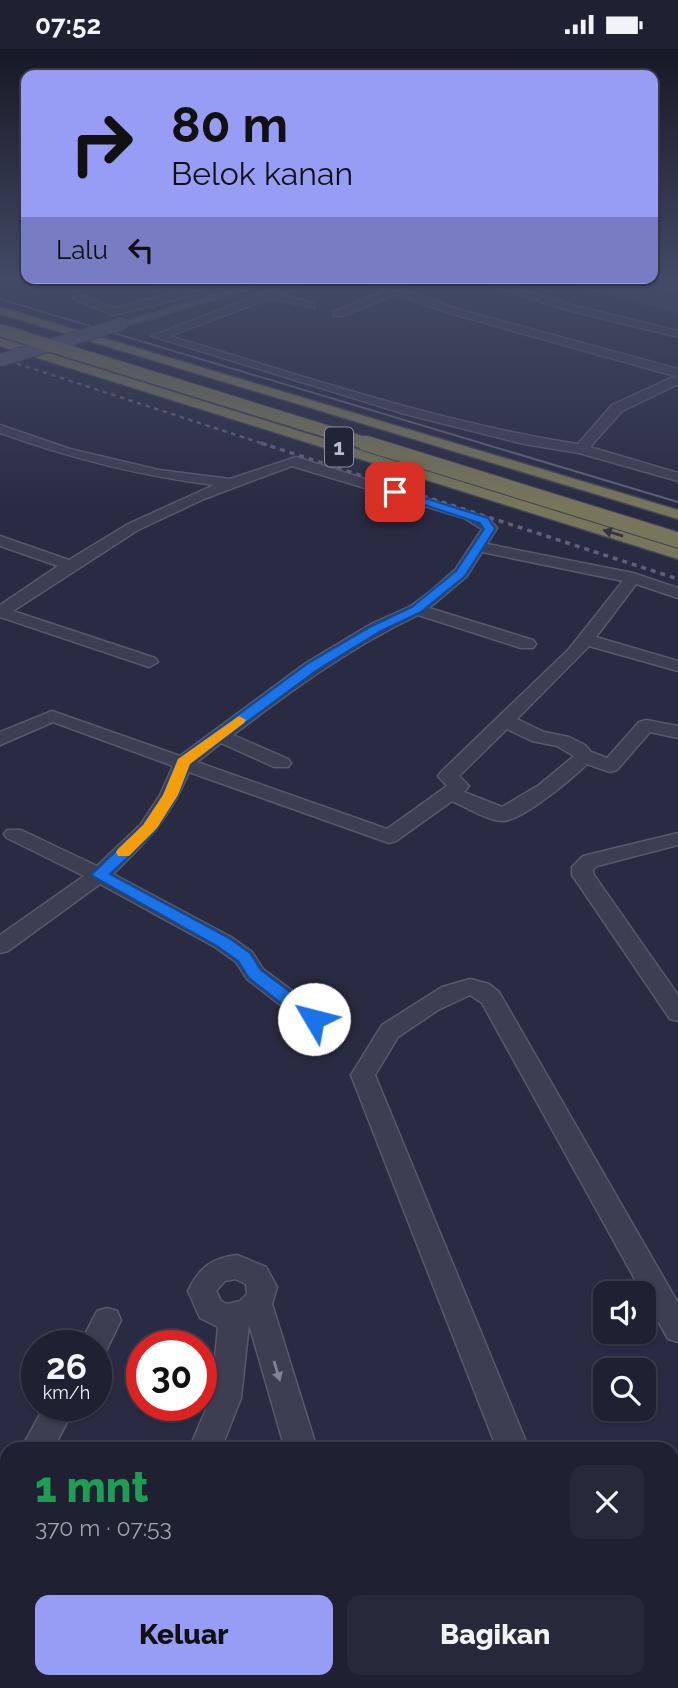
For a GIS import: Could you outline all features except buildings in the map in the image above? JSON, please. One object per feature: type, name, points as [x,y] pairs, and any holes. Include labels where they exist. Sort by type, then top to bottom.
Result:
[{"type":"highway","name":"1","points":[[46,356],[678,554]]},
{"type":"highway","name":"1","points":[[86,356],[678,540]]},
{"type":"highway","name":"1","points":[[125,356],[678,527]]},
{"type":"highway","name":"1","points":[[154,356],[678,515]]},
{"type":"street","points":[[229,356],[410,411],[533,443],[581,449],[675,473]]},
{"type":"street","points":[[618,356],[678,373]]},
{"type":"street","points":[[581,449],[617,408],[678,380]]},
{"type":"street","points":[[661,387],[678,391]]},
{"type":"street","points":[[0,429],[66,451],[159,474],[231,483]]},
{"type":"street","points":[[0,612],[123,533],[198,495],[296,461],[484,520],[489,529],[461,573],[417,609],[377,628],[312,667],[184,762],[170,795],[149,828],[99,875],[0,946]]},
{"type":"street","points":[[0,541],[72,566]]},
{"type":"street","points":[[479,547],[633,578],[678,593]]},
{"type":"street","points":[[0,739],[52,716],[389,837],[459,786],[449,776],[575,653],[633,578]]},
{"type":"street","points":[[417,609],[527,644]]},
{"type":"street","points":[[0,612],[149,662]]},
{"type":"street","points":[[586,639],[678,666]]},
{"type":"street","points":[[506,721],[539,737],[562,741],[578,749],[584,756],[610,766],[646,726],[678,732]]},
{"type":"street","points":[[218,735],[281,764]]},
{"type":"street","points":[[450,793],[503,815],[534,799],[568,773],[584,756]]},
{"type":"street","points":[[14,834],[99,875],[223,942],[244,957],[255,974],[314,1019]]},
{"type":"street","points":[[678,839],[590,860],[582,867],[583,875],[678,1013]]},
{"type":"street","points":[[510,1442],[363,1075],[390,1031],[450,993],[470,987],[481,990],[491,999],[678,1330]]},
{"type":"street","points":[[208,1442],[226,1398],[246,1311],[298,1442]]},
{"type":"street","points":[[41,1442],[52,1421]]},
{"type":"tram line","points":[[192,356],[678,502]]},
{"type":"railway","points":[[0,358],[267,445]]},
{"type":"railway","points":[[261,443],[678,579]]},
{"type":"slow traffic","points":[[124,852],[149,828],[170,795],[184,762],[239,720]]},
{"type":"route","points":[[314,1019],[255,974],[244,957],[223,942],[99,875],[149,828],[170,795],[184,762],[312,667],[377,628],[417,609],[461,573],[489,529],[484,520],[395,492]]}]
